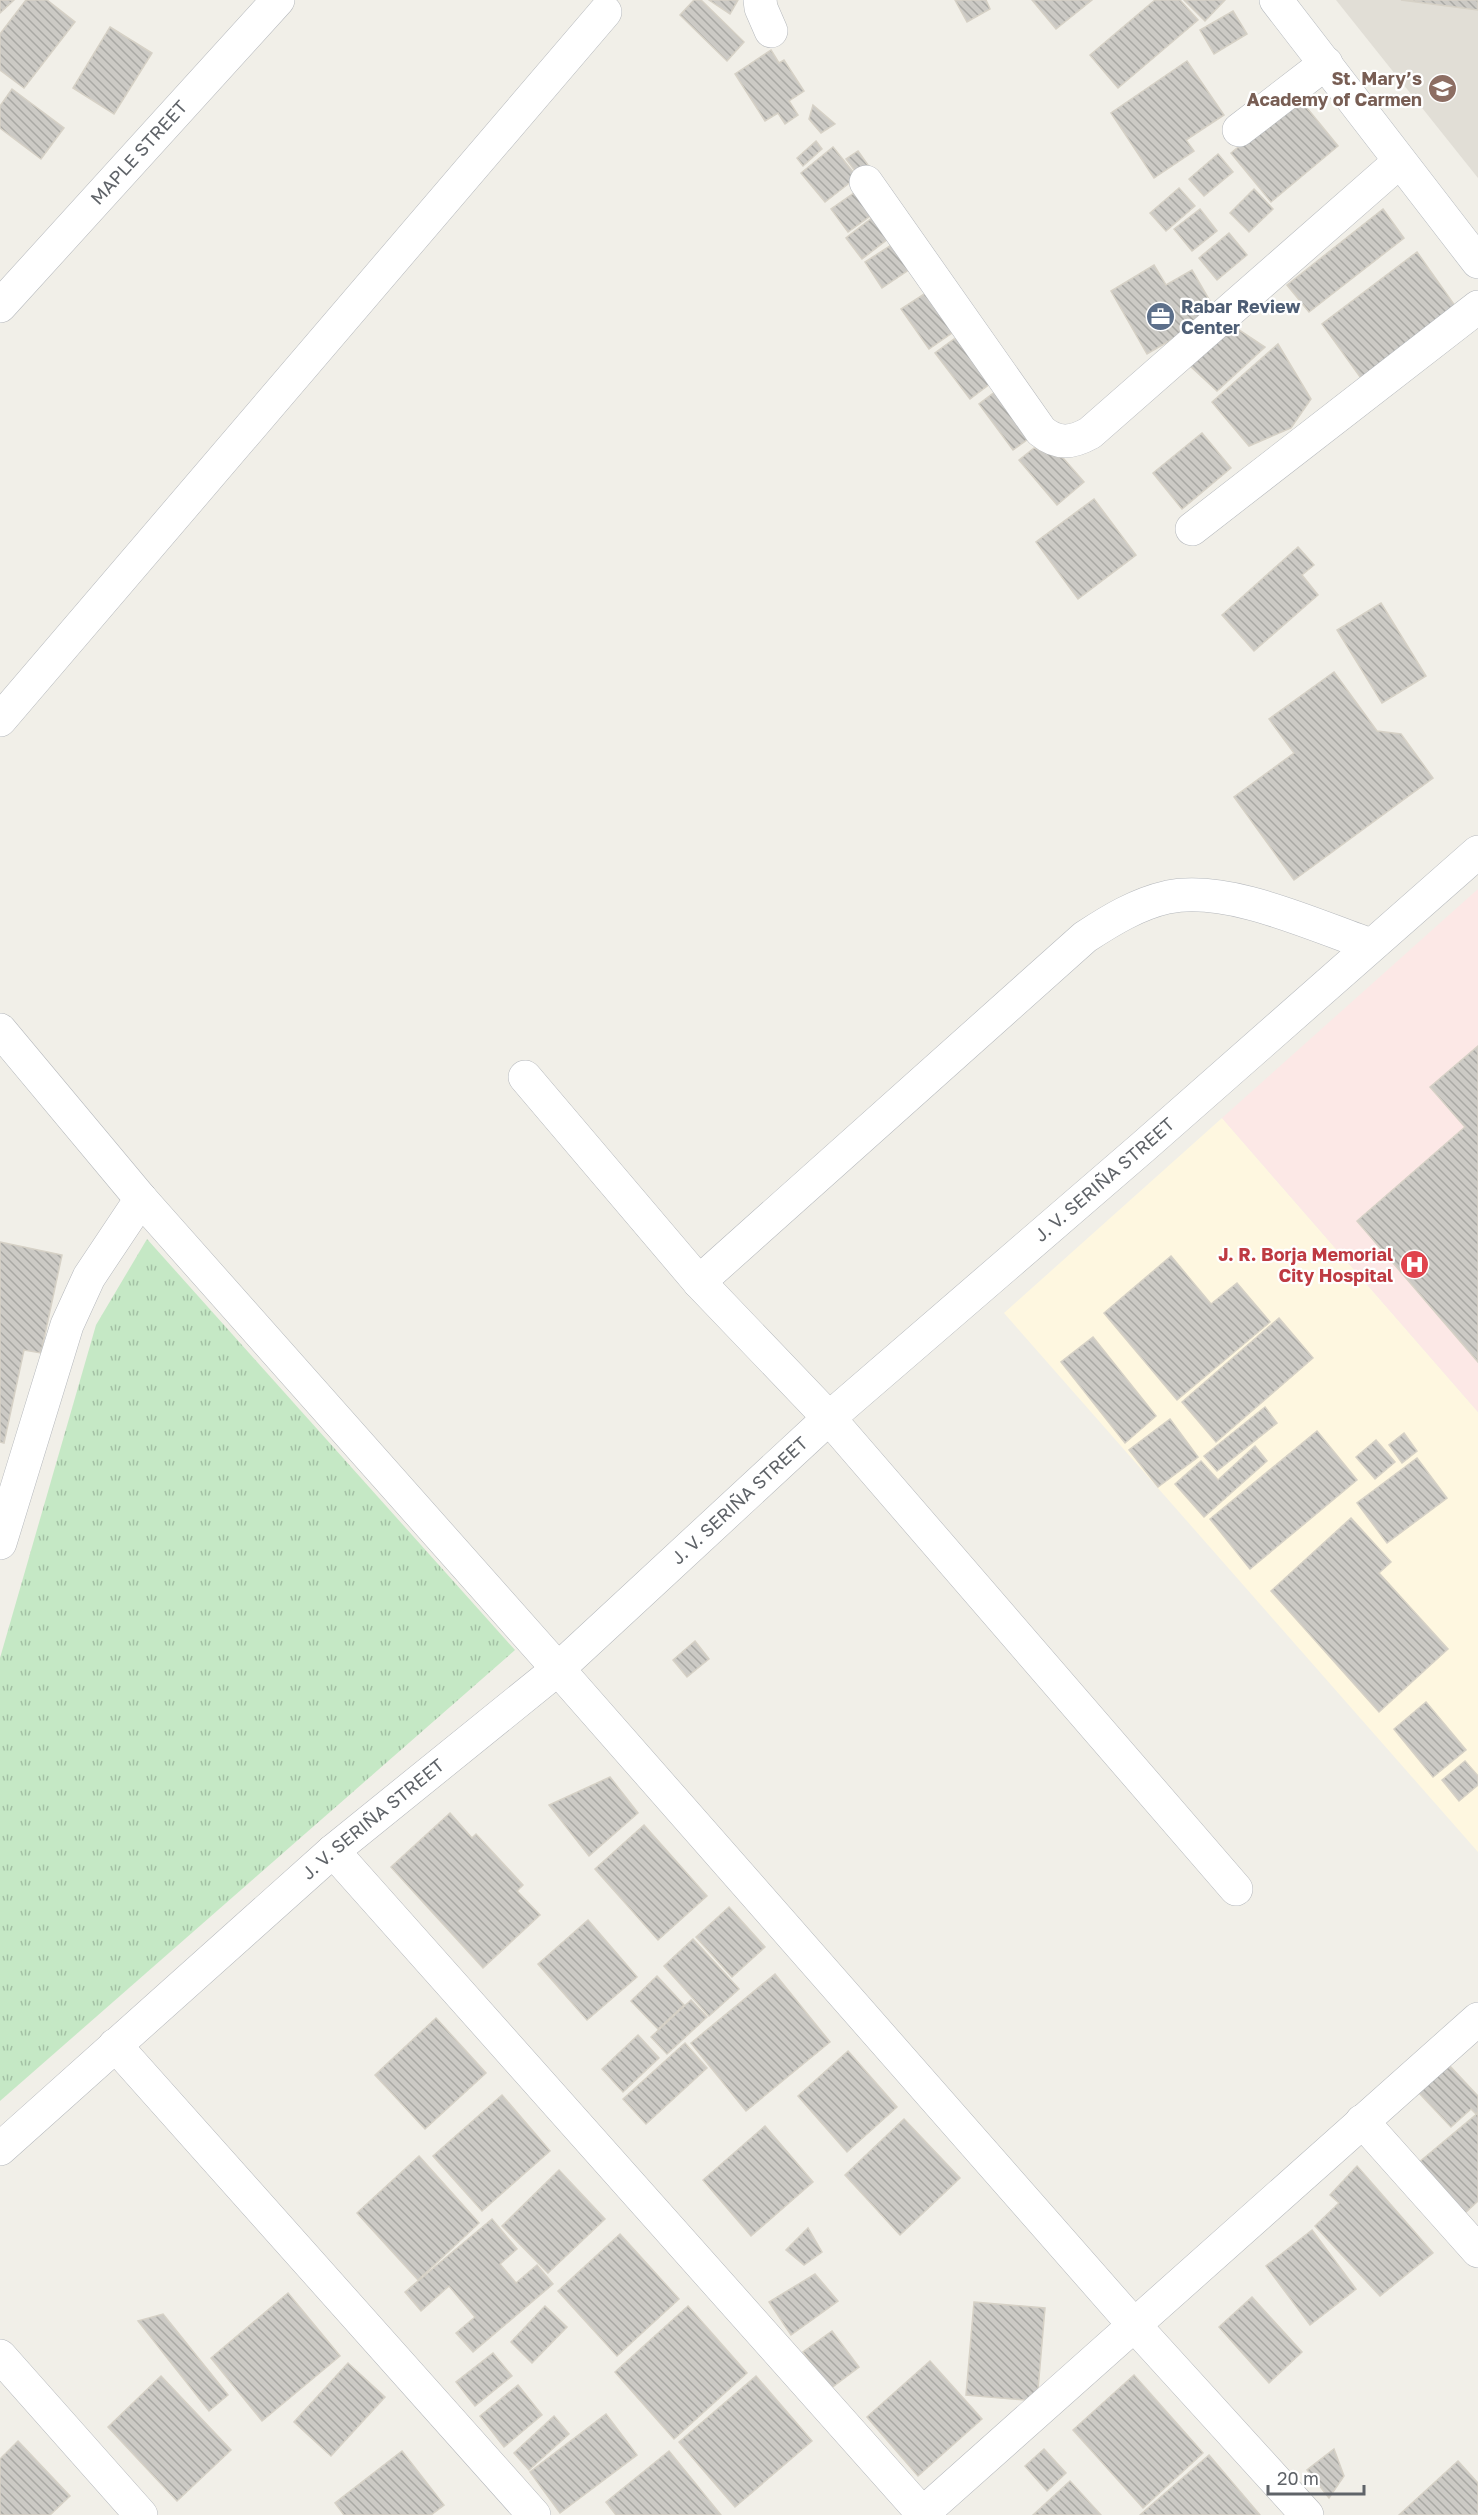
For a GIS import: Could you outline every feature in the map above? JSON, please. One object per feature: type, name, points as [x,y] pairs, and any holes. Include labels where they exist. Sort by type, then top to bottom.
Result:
[{"type":"street","name":"MAPLE STREET","points":[[0,306],[278,0]]},
{"type":"street","points":[[760,0],[760,8],[771,31]]},
{"type":"street","points":[[1276,0],[1478,262]]},
{"type":"street","points":[[0,720],[605,12]]},
{"type":"street","points":[[1239,130],[1326,63]]},
{"type":"street","points":[[866,183],[1041,431],[1051,439],[1063,442],[1077,441],[1090,433],[1399,162]]},
{"type":"street","points":[[1192,529],[1478,307]]},
{"type":"street","name":"J. V. SERIÑA STREET","points":[[0,2149],[333,1851],[558,1669],[829,1418],[1143,1147],[1478,852]]},
{"type":"street","points":[[699,1282],[1085,937],[1113,919],[1137,907],[1168,897],[1203,895],[1260,906],[1371,945]]},
{"type":"street","points":[[0,1030],[141,1199],[558,1669],[1135,2326],[1307,2515]]},
{"type":"street","points":[[525,1077],[699,1282],[829,1418],[1236,1888]]},
{"type":"street","points":[[0,1543],[67,1325],[89,1277],[141,1199]]},
{"type":"street","points":[[333,1851],[922,2515],[1478,2019]]},
{"type":"street","points":[[115,2045],[534,2515]]},
{"type":"street","points":[[1362,2121],[1478,2251]]},
{"type":"street","points":[[0,2356],[141,2515]]},
{"type":"shaded area","name":"St. Mary’s Academy of Carmen","points":[[1336,0],[1478,0],[1478,178]]},
{"type":"shaded area","name":"J. R. Borja Memorial City Hospital","points":[[1478,889],[1478,1412],[1222,1118]]},
{"type":"shaded area","points":[[1222,1118],[1478,1412],[1478,1852],[1004,1313]]},
{"type":"green space","points":[[147,1239],[515,1650],[0,2101],[0,1658],[96,1325]]},
{"type":"building","points":[[0,0],[14,0],[0,13]]},
{"type":"building","points":[[26,0],[47,0],[75,22],[24,88],[0,70],[0,34]]},
{"type":"building","points":[[694,0],[701,0],[744,42],[727,61],[680,15]]},
{"type":"building","points":[[709,0],[738,0],[730,14]]},
{"type":"building","points":[[955,0],[986,0],[990,9],[967,22]]},
{"type":"building","points":[[1032,0],[1092,0],[1056,29]]},
{"type":"building","points":[[1155,0],[1180,0],[1198,20],[1118,88],[1090,55]]},
{"type":"building","points":[[1184,0],[1225,0],[1205,21]]},
{"type":"building","points":[[1401,0],[1478,0],[1478,10]]},
{"type":"building","points":[[1233,11],[1247,34],[1214,54],[1200,30]]},
{"type":"building","points":[[110,27],[152,53],[114,114],[73,88]]},
{"type":"building","points":[[771,50],[779,63],[784,60],[804,91],[789,101],[798,115],[785,124],[778,113],[765,121],[735,74]]},
{"type":"building","points":[[1187,61],[1224,115],[1186,140],[1194,151],[1154,178],[1111,113]]},
{"type":"building","points":[[12,89],[64,128],[41,159],[0,128],[0,106]]},
{"type":"building","points":[[1298,97],[1338,146],[1271,202],[1231,153]]},
{"type":"building","points":[[813,105],[835,124],[821,133],[809,119]]},
{"type":"building","points":[[816,141],[822,149],[803,166],[797,158]]},
{"type":"building","points":[[833,147],[857,177],[825,202],[801,173]]},
{"type":"building","points":[[858,151],[873,172],[862,180],[846,159]]},
{"type":"building","points":[[1218,154],[1233,172],[1204,196],[1189,179]]},
{"type":"building","points":[[864,186],[880,209],[848,232],[831,209]]},
{"type":"building","points":[[1179,188],[1195,206],[1166,231],[1150,213]]},
{"type":"building","points":[[1254,189],[1273,209],[1249,232],[1230,213]]},
{"type":"building","points":[[1200,209],[1217,231],[1192,251],[1174,229]]},
{"type":"building","points":[[1383,209],[1404,238],[1309,312],[1287,285]]},
{"type":"building","points":[[877,214],[893,235],[862,259],[846,238]]},
{"type":"building","points":[[1229,233],[1247,255],[1217,280],[1199,258]]},
{"type":"building","points":[[899,240],[916,265],[882,288],[865,262]]},
{"type":"building","points":[[1417,252],[1458,310],[1363,381],[1322,324]]},
{"type":"building","points":[[1154,265],[1166,285],[1192,270],[1217,313],[1147,354],[1111,291]]},
{"type":"building","points":[[935,287],[962,326],[929,349],[901,309]]},
{"type":"building","points":[[1230,324],[1265,347],[1217,391],[1188,364]]},
{"type":"building","points":[[954,339],[965,341],[995,380],[970,399],[935,353]]},
{"type":"building","points":[[1278,344],[1311,399],[1291,428],[1249,446],[1212,402]]},
{"type":"building","points":[[1000,388],[1035,434],[1013,450],[979,404]]},
{"type":"building","points":[[1202,433],[1231,468],[1182,509],[1153,473]]},
{"type":"building","points":[[1034,448],[1063,458],[1084,482],[1057,505],[1019,460]]},
{"type":"building","points":[[1094,499],[1136,555],[1078,599],[1036,542]]},
{"type":"building","points":[[1298,547],[1314,565],[1302,575],[1318,595],[1254,651],[1222,615]]},
{"type":"building","points":[[1381,603],[1426,676],[1382,703],[1337,630]]},
{"type":"building","points":[[1334,672],[1377,731],[1401,734],[1433,778],[1294,880],[1234,797],[1294,753],[1269,719]]},
{"type":"building","points":[[1478,1046],[1478,1362],[1357,1221],[1465,1127],[1430,1087]]},
{"type":"building","points":[[0,1242],[62,1255],[41,1353],[24,1350],[4,1443],[0,1442]]},
{"type":"building","points":[[1171,1256],[1211,1304],[1237,1283],[1270,1322],[1177,1400],[1104,1313]]},
{"type":"building","points":[[1279,1318],[1313,1358],[1216,1442],[1182,1402]]},
{"type":"building","points":[[1093,1337],[1156,1416],[1125,1443],[1061,1362]]},
{"type":"building","points":[[1265,1407],[1277,1423],[1217,1471],[1204,1456]]},
{"type":"building","points":[[1170,1419],[1198,1457],[1158,1487],[1129,1450]]},
{"type":"building","points":[[1317,1431],[1357,1480],[1250,1569],[1210,1519]]},
{"type":"building","points":[[1404,1433],[1417,1451],[1402,1463],[1389,1445]]},
{"type":"building","points":[[1376,1440],[1395,1462],[1375,1479],[1356,1457]]},
{"type":"building","points":[[1255,1446],[1267,1461],[1204,1517],[1175,1484],[1201,1461],[1218,1480]]},
{"type":"building","points":[[1417,1458],[1447,1498],[1387,1543],[1357,1503]]},
{"type":"building","points":[[1351,1518],[1391,1562],[1379,1573],[1448,1649],[1379,1712],[1271,1591]]},
{"type":"building","points":[[695,1641],[709,1659],[687,1677],[673,1660]]},
{"type":"building","points":[[1426,1702],[1466,1750],[1433,1777],[1394,1729]]},
{"type":"building","points":[[1465,1761],[1478,1776],[1478,1785],[1459,1801],[1442,1780]]},
{"type":"building","points":[[610,1777],[638,1813],[589,1856],[549,1805]]},
{"type":"building","points":[[450,1813],[472,1838],[476,1834],[523,1885],[517,1891],[540,1915],[483,1968],[391,1867]]},
{"type":"building","points":[[644,1825],[707,1896],[658,1940],[595,1869]]},
{"type":"building","points":[[729,1907],[765,1947],[732,1977],[696,1937]]},
{"type":"building","points":[[588,1920],[637,1977],[587,2020],[538,1964]]},
{"type":"building","points":[[693,1939],[739,1989],[709,2016],[664,1966]]},
{"type":"building","points":[[775,1974],[830,2042],[746,2111],[691,2043]]},
{"type":"building","points":[[657,1976],[684,2005],[658,2029],[631,2001]]},
{"type":"building","points":[[691,2000],[707,2017],[667,2054],[651,2037]]},
{"type":"building","points":[[436,2018],[486,2073],[425,2129],[375,2075]]},
{"type":"building","points":[[638,2035],[659,2058],[623,2092],[602,2069]]},
{"type":"building","points":[[685,2043],[707,2068],[646,2124],[623,2099]]},
{"type":"building","points":[[848,2051],[897,2107],[847,2152],[798,2096]]},
{"type":"building","points":[[1449,2065],[1478,2096],[1478,2112],[1476,2114],[1471,2109],[1451,2127],[1419,2093]]},
{"type":"building","points":[[502,2095],[550,2151],[482,2211],[433,2156]]},
{"type":"building","points":[[1478,2113],[1478,2201],[1464,2214],[1418,2163]]},
{"type":"building","points":[[904,2119],[960,2178],[900,2235],[845,2175]]},
{"type":"building","points":[[765,2126],[813,2182],[751,2236],[703,2180]]},
{"type":"building","points":[[419,2156],[479,2223],[418,2280],[357,2213]]},
{"type":"building","points":[[1357,2166],[1433,2253],[1380,2296],[1315,2226],[1339,2203],[1330,2195]]},
{"type":"building","points":[[559,2170],[605,2219],[548,2273],[502,2226]]},
{"type":"building","points":[[492,2219],[517,2249],[500,2264],[516,2283],[537,2265],[553,2284],[473,2352],[456,2333],[475,2317],[449,2286],[421,2311],[405,2292]]},
{"type":"building","points":[[808,2228],[822,2252],[804,2265],[786,2250]]},
{"type":"building","points":[[1312,2230],[1356,2289],[1310,2325],[1266,2266]]},
{"type":"building","points":[[620,2234],[679,2299],[617,2356],[558,2291]]},
{"type":"building","points":[[815,2274],[838,2301],[791,2335],[769,2302]]},
{"type":"building","points":[[288,2293],[340,2356],[262,2421],[211,2358]]},
{"type":"building","points":[[1252,2297],[1302,2352],[1269,2383],[1219,2327]]},
{"type":"building","points":[[974,2302],[1045,2308],[1037,2401],[966,2395]]},
{"type":"building","points":[[545,2306],[567,2327],[532,2363],[511,2342]]},
{"type":"building","points":[[688,2306],[747,2373],[674,2439],[615,2372]]},
{"type":"building","points":[[163,2314],[228,2395],[209,2411],[138,2321]]},
{"type":"building","points":[[832,2331],[859,2367],[830,2389],[803,2352]]},
{"type":"building","points":[[493,2353],[512,2376],[475,2406],[456,2382]]},
{"type":"building","points":[[930,2361],[982,2419],[918,2476],[867,2417]]},
{"type":"building","points":[[348,2363],[385,2397],[331,2456],[294,2422]]},
{"type":"building","points":[[1134,2375],[1203,2453],[1143,2508],[1073,2430]]},
{"type":"building","points":[[161,2376],[231,2450],[177,2501],[108,2427]]},
{"type":"building","points":[[756,2376],[812,2441],[735,2507],[679,2442]]},
{"type":"building","points":[[518,2385],[542,2415],[504,2447],[480,2416]]},
{"type":"building","points":[[606,2414],[637,2455],[560,2513],[530,2472]]},
{"type":"building","points":[[554,2416],[569,2434],[529,2470],[514,2453]]},
{"type":"building","points":[[18,2441],[70,2496],[50,2515],[0,2515],[0,2459]]},
{"type":"building","points":[[1044,2449],[1066,2473],[1047,2491],[1025,2466]]},
{"type":"building","points":[[1334,2449],[1344,2476],[1329,2498],[1307,2470]]},
{"type":"building","points":[[402,2451],[444,2505],[431,2515],[344,2515],[335,2503]]},
{"type":"building","points":[[669,2451],[721,2515],[616,2515],[606,2502]]},
{"type":"building","points":[[1209,2455],[1260,2515],[1140,2515]]},
{"type":"building","points":[[1458,2461],[1478,2483],[1478,2515],[1399,2515]]},
{"type":"building","points":[[1070,2481],[1101,2515],[1033,2515]]},
{"type":"place","name":"St. Mary’s Academy of Carmen","points":[[1443,89]]},
{"type":"place","name":"Rabar Review Center","points":[[1160,317]]},
{"type":"place","name":"J. R. Borja Memorial City Hospital","points":[[1414,1265]]}]
